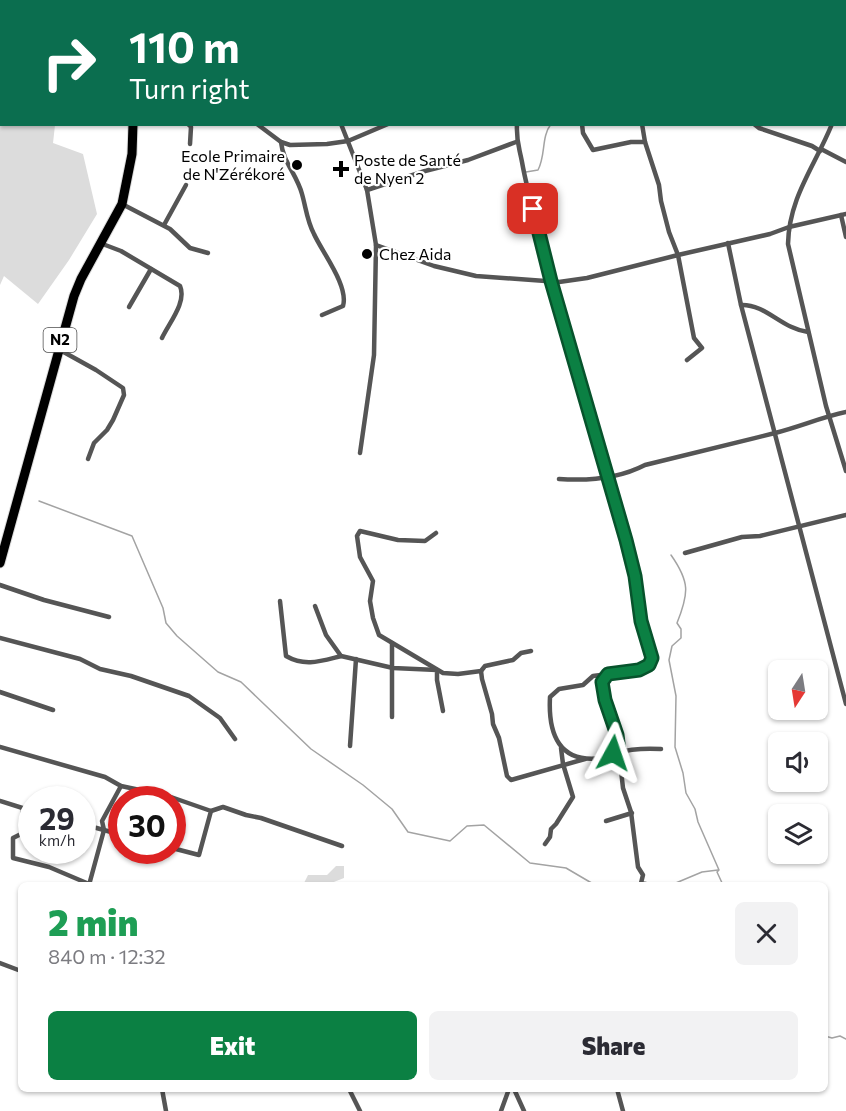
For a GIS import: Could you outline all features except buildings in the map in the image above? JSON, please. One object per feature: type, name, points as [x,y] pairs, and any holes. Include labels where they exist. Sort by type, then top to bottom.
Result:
[{"type":"highway","name":"N2","points":[[0,563],[74,296],[122,204],[132,154],[133,126]]},
{"type":"street","points":[[190,126],[190,144]]},
{"type":"street","points":[[260,126],[281,142],[290,145],[348,141],[383,126]]},
{"type":"street","points":[[342,126],[367,190],[376,245],[374,355],[360,453]]},
{"type":"street","points":[[518,126],[516,142],[551,281],[626,540],[635,576],[641,621],[652,658],[649,665],[639,670],[593,676],[583,685],[559,689],[550,697],[552,725],[561,748],[563,764],[573,797],[551,829],[550,837],[545,844]]},
{"type":"street","points":[[582,126],[583,133],[593,150],[631,142],[645,142]]},
{"type":"street","points":[[642,126],[669,232],[678,255],[694,338],[702,348],[687,360]]},
{"type":"street","points":[[759,126],[846,162]]},
{"type":"street","points":[[831,126],[796,199],[789,227],[788,244],[829,415],[846,471]]},
{"type":"street","points":[[281,142],[282,153],[302,194],[307,218],[315,237],[331,262],[344,299],[343,306],[322,315]]},
{"type":"street","points":[[367,190],[468,160],[516,142]]},
{"type":"street","points":[[164,225],[186,185]]},
{"type":"street","points":[[122,204],[171,229],[190,248],[208,253]]},
{"type":"street","points":[[376,245],[420,262],[467,274],[510,280],[551,281],[587,278],[844,214],[846,237]]},
{"type":"street","points":[[100,243],[121,251],[180,286],[183,292],[182,300],[162,338]]},
{"type":"street","points":[[728,243],[774,433],[801,527],[846,704]]},
{"type":"street","points":[[129,307],[151,269]]},
{"type":"street","points":[[741,304],[751,304],[759,310],[768,312],[796,331],[808,332]]},
{"type":"street","points":[[58,349],[123,388],[124,395],[113,420],[94,443],[87,459]]},
{"type":"street","points":[[559,479],[579,480],[631,472],[652,463],[774,433],[817,421],[829,415],[846,412]]},
{"type":"street","points":[[685,553],[742,537],[760,536],[846,515]]},
{"type":"street","points":[[436,533],[424,541],[398,540],[360,531],[357,536],[360,557],[373,581],[370,601],[379,635],[443,674],[481,671],[485,666],[513,660],[521,653],[531,651]]},
{"type":"street","points":[[0,585],[44,600],[109,617]]},
{"type":"street","points":[[280,601],[286,656],[296,661],[309,663],[341,656],[393,668],[437,670]]},
{"type":"street","points":[[315,606],[326,635],[341,656]]},
{"type":"street","points":[[0,638],[80,659],[100,669],[131,676],[189,696],[220,718],[235,739]]},
{"type":"street","points":[[392,643],[392,717]]},
{"type":"street","points":[[350,746],[356,658]]},
{"type":"street","points":[[437,670],[443,711]]},
{"type":"street","points":[[481,671],[507,776],[511,780],[587,758]]},
{"type":"street","points":[[608,674],[601,685],[617,735],[623,788],[632,813],[638,867],[643,875],[642,882]]},
{"type":"street","points":[[0,692],[53,710]]},
{"type":"street","points":[[0,747],[105,777],[121,786]]},
{"type":"street","points":[[561,748],[572,756],[587,758],[605,758],[619,752],[646,748],[661,749]]},
{"type":"street","points":[[0,801],[18,807]]},
{"type":"street","points":[[186,802],[211,811],[223,807],[342,846]]},
{"type":"street","points":[[90,882],[104,830],[102,821],[108,810]]},
{"type":"street","points":[[186,852],[200,855],[211,811]]},
{"type":"street","points":[[606,821],[632,813]]},
{"type":"street","points":[[96,828],[108,831]]},
{"type":"street","points":[[18,836],[13,838],[13,858],[18,859]]},
{"type":"street","points":[[37,864],[84,882]]},
{"type":"street","points":[[0,963],[18,970]]},
{"type":"street","points":[[163,1092],[166,1111]]},
{"type":"street","points":[[350,1092],[360,1111]]},
{"type":"street","points":[[501,1111],[508,1092]]},
{"type":"street","points":[[515,1092],[524,1111]]},
{"type":"street","points":[[617,1092],[623,1111]]},
{"type":"shaded area","points":[[0,126],[55,126],[53,143],[83,154],[97,214],[69,260],[38,304],[4,276],[0,285]]},
{"type":"shaded area","points":[[336,866],[344,866],[344,878],[334,882],[304,882],[308,875],[327,875]]},
{"type":"waterway","points":[[526,172],[538,170],[550,126]]},
{"type":"waterway","points":[[39,501],[132,536],[163,608],[166,623],[177,636],[218,672],[241,682],[311,749],[363,785],[392,809],[408,832],[450,841],[467,826],[484,825],[530,863],[566,868],[590,882]]},
{"type":"waterway","points":[[671,555],[682,573],[686,588],[684,604],[677,623],[681,629],[681,638],[672,646],[669,660],[676,696],[675,747],[686,793],[695,809],[722,882]]},
{"type":"waterway","points":[[678,882],[702,872],[718,870]]},
{"type":"waterway","points":[[828,1037],[840,1036],[846,1039]]},
{"type":"place","name":"Ecole Primaire de N'Zérékoré","points":[[297,165]]},
{"type":"place","name":"Poste de Santé de Nyen 2","points":[[341,169]]},
{"type":"place","name":"Chez Aida","points":[[367,254]]},
{"type":"route","points":[[533,209],[551,281],[626,540],[635,576],[641,621],[651,649],[652,658],[649,665],[639,670],[608,674],[602,682],[605,700],[617,735],[619,752],[613,753]]}]
